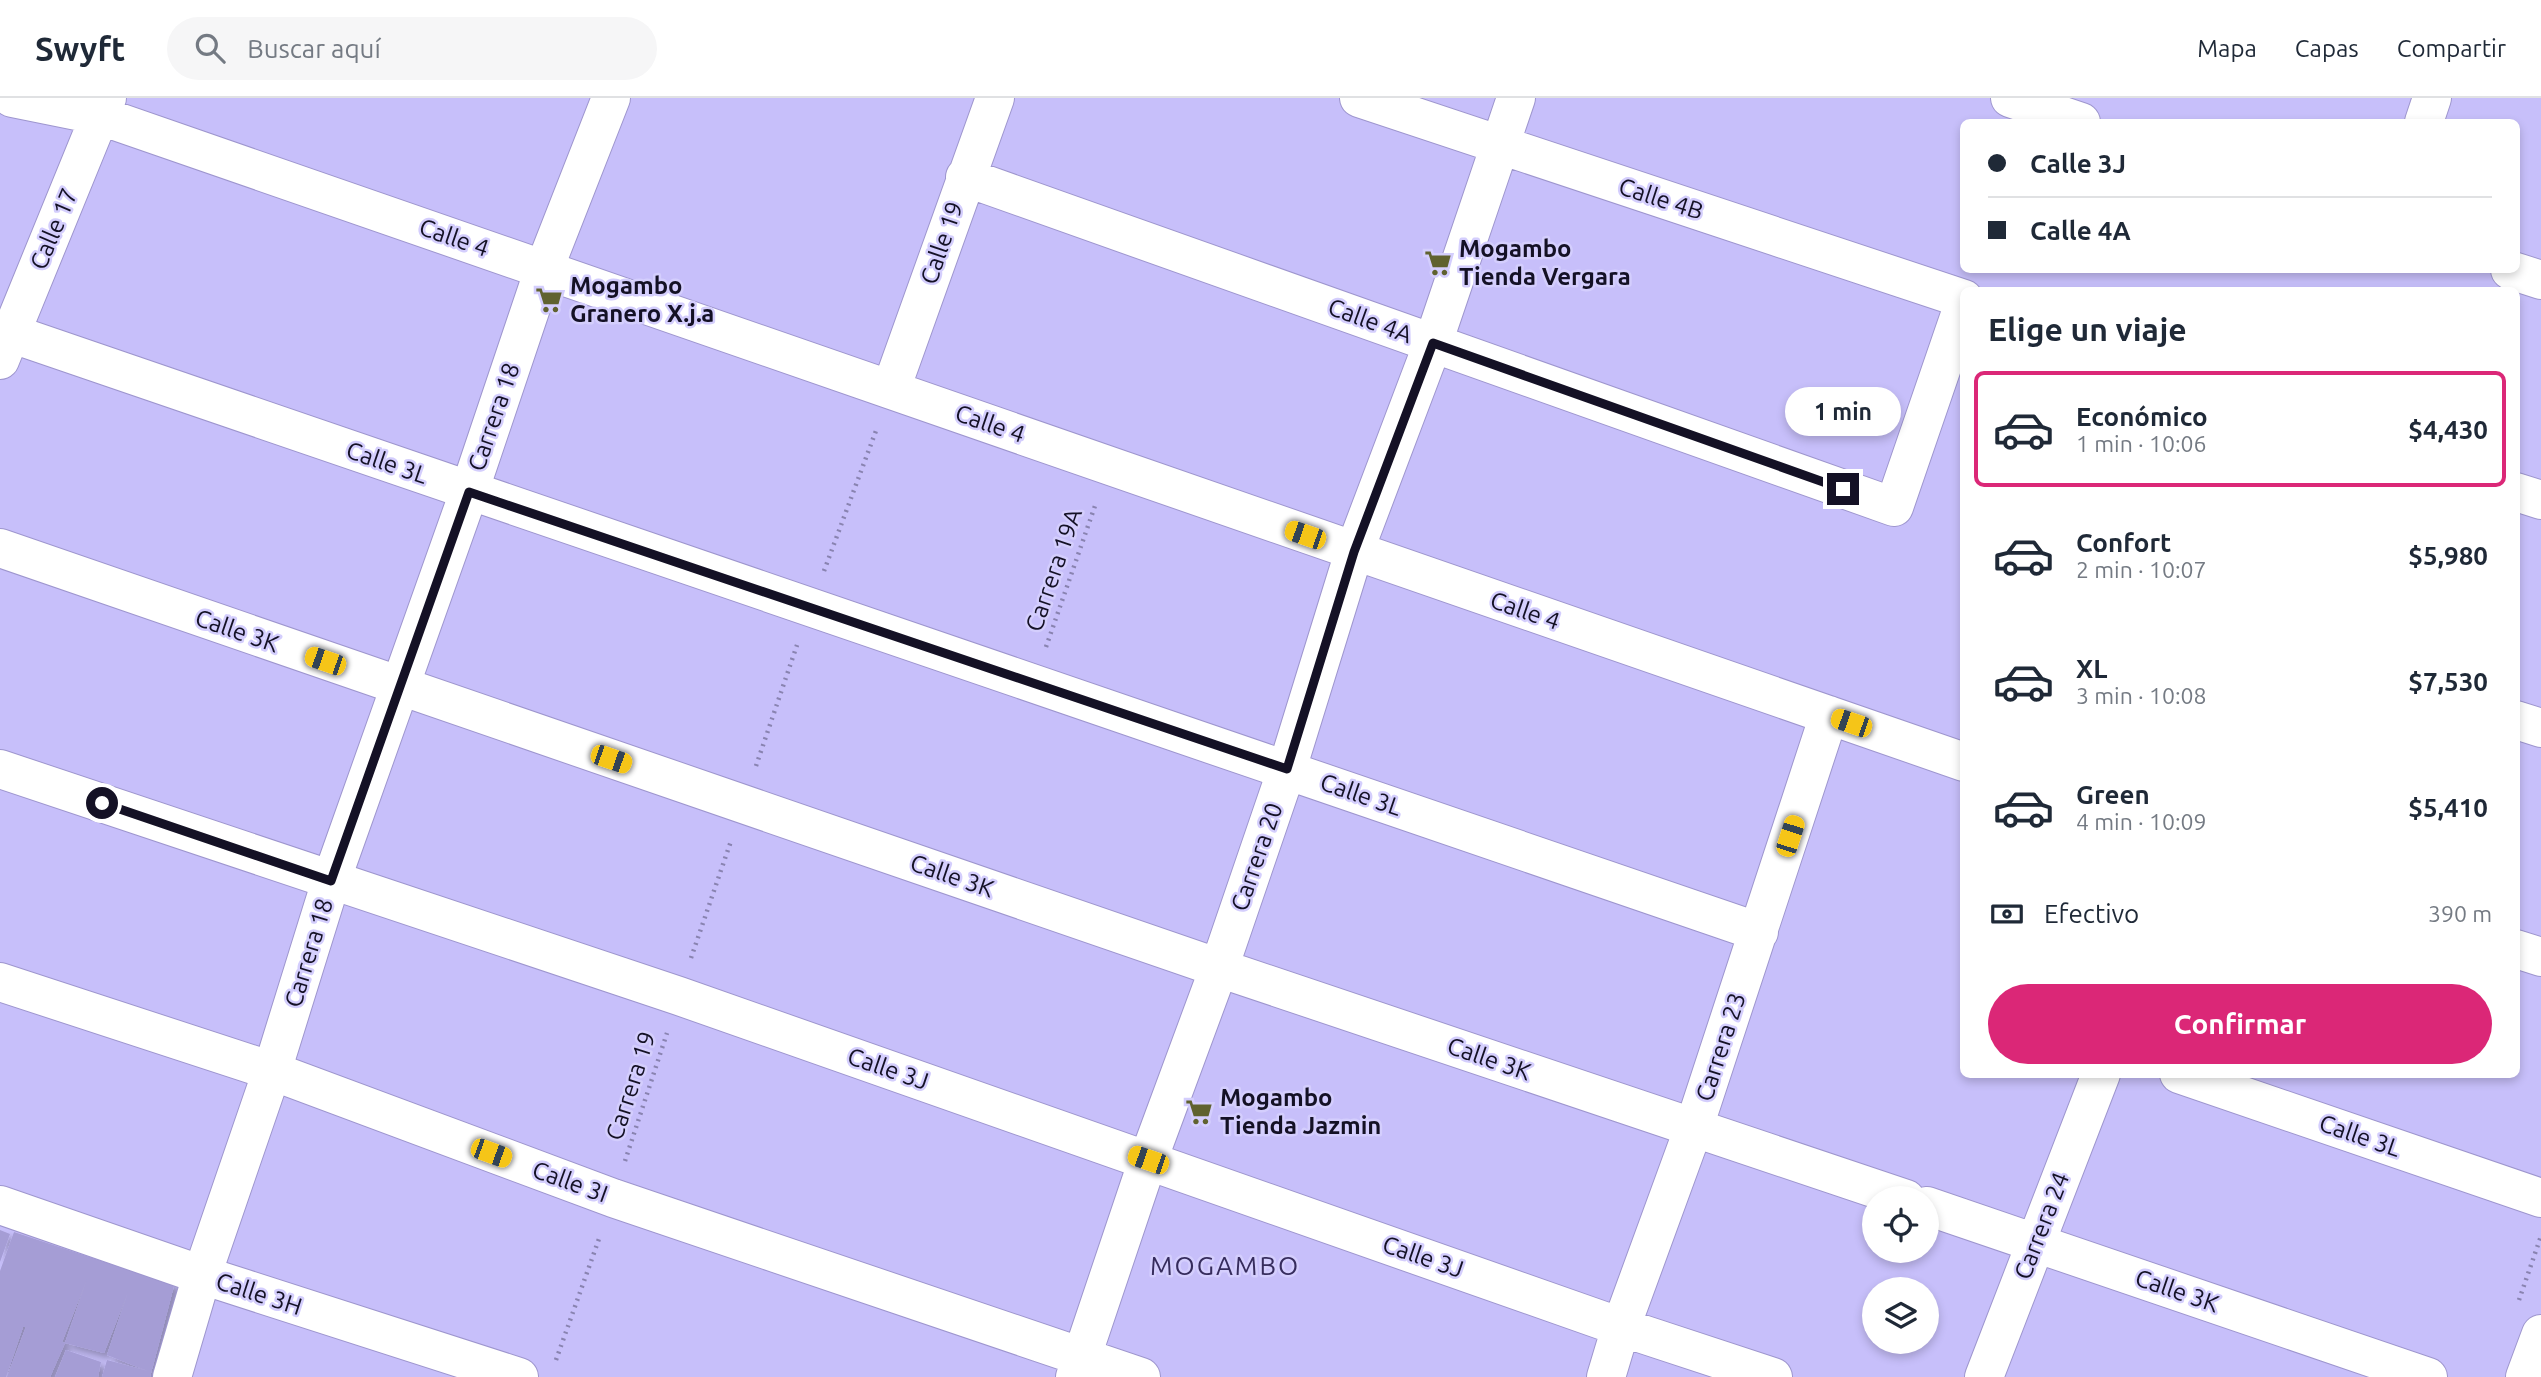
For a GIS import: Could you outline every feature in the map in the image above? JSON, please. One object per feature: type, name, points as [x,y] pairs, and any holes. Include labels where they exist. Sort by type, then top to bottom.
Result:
[{"type":"street","name":"Calle 4","points":[[12,98],[104,107],[544,269],[1960,761]]},
{"type":"street","name":"Carrera 18","points":[[172,1377],[202,1275],[272,1071],[331,881],[469,492],[544,269],[611,98]]},
{"type":"street","name":"Calle 19","points":[[891,389],[995,98]]},
{"type":"street","name":"Calle 4B","points":[[1359,98],[1960,300]]},
{"type":"street","name":"Carrera 20","points":[[1078,1367],[1148,1160],[1219,968],[1287,769],[1354,552],[1433,343],[1516,98]]},
{"type":"street","points":[[2425,119],[2432,98]]},
{"type":"street","points":[[2024,106],[2070,119]]},
{"type":"street","name":"Calle 17","points":[[5,346],[104,107]]},
{"type":"street","name":"Calle 4A","points":[[965,177],[1894,507],[1960,313]]},
{"type":"street","points":[[2519,273],[2541,280]]},
{"type":"street","name":"Calle 3L","points":[[5,346],[469,492],[1759,932]]},
{"type":"street","points":[[2520,493],[2541,500]]},
{"type":"street","name":"Calle 3K","points":[[0,548],[1219,968],[1868,1186]]},
{"type":"street","name":"Carrera 23","points":[[1606,1377],[1621,1327],[1694,1127],[1829,715]]},
{"type":"street","points":[[2520,721],[2541,728]]},
{"type":"street","name":"Calle 3J","points":[[0,769],[679,996],[1621,1327],[1773,1377]]},
{"type":"street","points":[[2520,950],[2541,957]]},
{"type":"street","name":"Calle 3I","points":[[0,982],[272,1071],[1078,1367],[1141,1377]]},
{"type":"street","name":"Carrera 24","points":[[1984,1377],[2099,1078]]},
{"type":"street","name":"Calle 3L","points":[[2191,1078],[2541,1198]]},
{"type":"street","name":"Calle 3H","points":[[0,1205],[202,1275],[519,1377]]},
{"type":"street","name":"Calle 3K","points":[[1939,1210],[2428,1377]]},
{"type":"street","points":[[2525,1377],[2541,1334]]},
{"type":"path","name":"Carrera 19A","points":[[1034,684],[1109,466]]},
{"type":"path","name":"Carrera 19","points":[[554,1364],[613,1198],[743,804]]},
{"type":"building","points":[[0,1230],[10,1234],[0,1262]]},
{"type":"building","points":[[14,1232],[135,1272],[175,1282],[150,1377],[102,1377],[107,1360],[148,1371],[107,1355],[128,1292],[104,1353],[65,1343],[50,1377],[7,1377],[26,1327],[23,1327],[6,1377],[0,1377],[0,1271]],"holes":[[[87,1279],[65,1343],[62,1342]]]},
{"type":"building","points":[[66,1350],[101,1362],[98,1377],[55,1377]]},
{"type":"place","name":"Mogambo Tienda Vergara","points":[[1438,263]]},
{"type":"place","name":"Mogambo Granero X.j.a","points":[[549,300]]},
{"type":"place","name":"Mogambo Tienda Jazmin","points":[[1199,1112]]},
{"type":"district","name":"MOGAMBO","points":[[1225,1266]]},
{"type":"route","points":[[102,803],[331,881],[469,492],[1287,769],[1354,552],[1433,343],[1843,489]]}]
